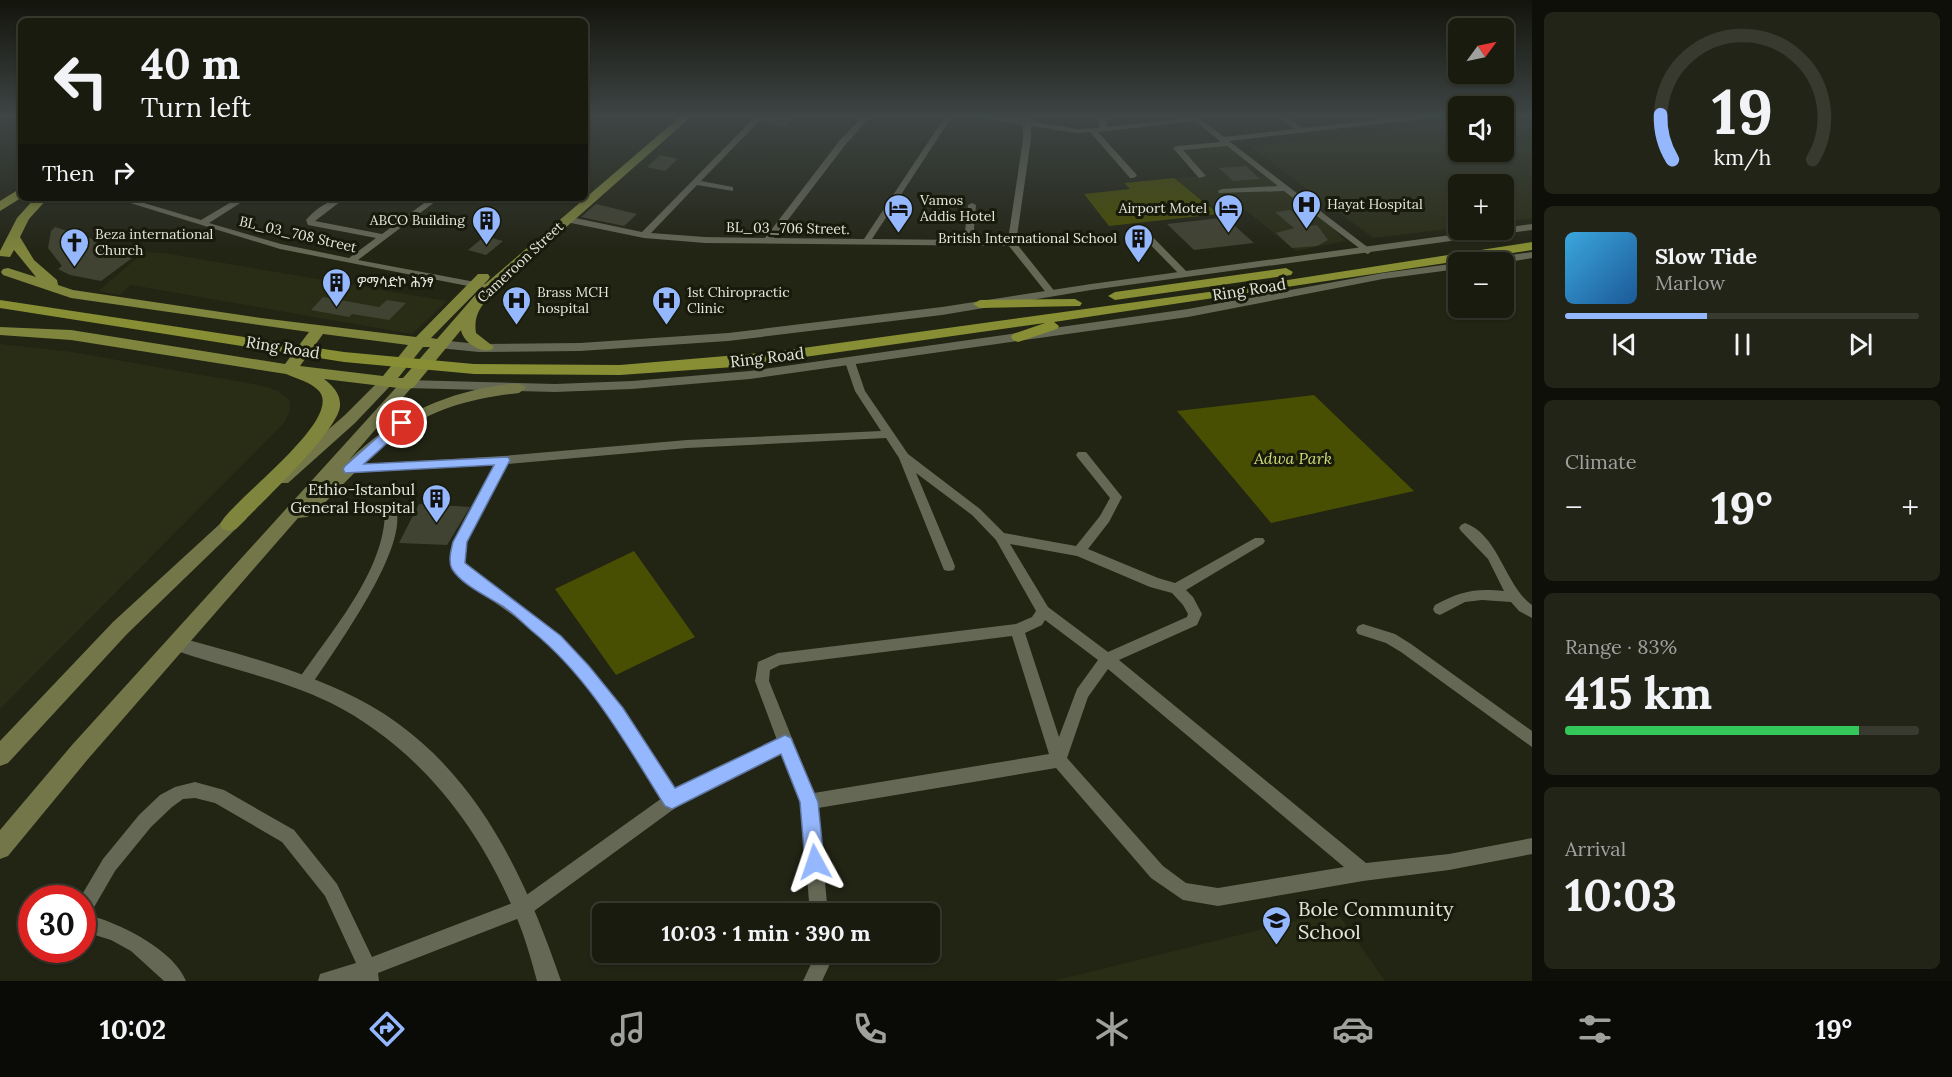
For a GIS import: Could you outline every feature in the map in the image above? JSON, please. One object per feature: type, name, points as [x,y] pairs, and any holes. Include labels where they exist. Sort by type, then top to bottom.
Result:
[{"type":"highway","name":"Ring Road","points":[[0,293],[359,349],[511,360],[697,355],[752,350],[1532,236]]},
{"type":"highway","name":"Ring Road","points":[[0,304],[344,357],[518,371],[620,370],[734,362],[981,316],[1103,311],[1532,246]]},
{"type":"highway","points":[[1018,337],[1103,311]]},
{"type":"main road","name":"Cameroon Street","points":[[588,200],[634,161]]},
{"type":"main road","points":[[0,207],[18,194]]},
{"type":"main road","points":[[4,278],[9,262],[3,252],[14,237],[23,218],[39,201]]},
{"type":"main road","name":"Cameroon Street","points":[[513,259],[570,201]]},
{"type":"main road","name":"Cameroon Street","points":[[387,381],[418,343],[513,259],[587,201]]},
{"type":"main road","points":[[14,237],[21,254],[37,272],[72,294]]},
{"type":"main road","name":"Ring Road","points":[[4,278],[72,294],[318,330],[440,344]]},
{"type":"main road","name":"Cameroon Street","points":[[407,384],[475,303],[482,286]]},
{"type":"main road","points":[[475,303],[466,328],[472,339],[486,347]]},
{"type":"main road","points":[[0,756],[120,628],[229,524],[312,439],[327,419],[332,405],[327,389],[313,379],[289,370],[318,330]]},
{"type":"main road","name":"Ring Road","points":[[0,331],[71,335],[289,370],[407,384]]},
{"type":"main road","points":[[229,524],[305,460],[387,381]]},
{"type":"main road","points":[[0,848],[80,752],[407,384]]},
{"type":"main road","points":[[269,537],[308,508],[402,423],[428,408],[458,397],[519,388]]},
{"type":"street","points":[[644,235],[716,161]]},
{"type":"street","points":[[766,242],[829,161]]},
{"type":"street","points":[[866,242],[919,161]]},
{"type":"street","points":[[1023,161],[1012,243],[1051,293]]},
{"type":"street","points":[[1119,161],[1133,176]]},
{"type":"street","points":[[1188,161],[1202,176]]},
{"type":"street","points":[[1251,161],[1367,251]]},
{"type":"street","points":[[695,182],[730,189]]},
{"type":"street","points":[[1222,191],[1286,188]]},
{"type":"street","name":"BL_03_708 Street","points":[[131,201],[156,207],[223,231],[282,247],[482,286]]},
{"type":"street","points":[[203,223],[239,201]]},
{"type":"street","points":[[337,201],[310,220],[311,223],[384,237]]},
{"type":"street","points":[[352,261],[432,201]]},
{"type":"street","points":[[968,243],[972,205]]},
{"type":"street","name":"BL_03_706 Street.","points":[[566,219],[644,235],[705,240],[1012,243]]},
{"type":"street","points":[[1138,227],[1184,274]]},
{"type":"street","name":"Ring Road","points":[[440,344],[486,347],[580,347],[981,316],[1051,293],[1532,227]]},
{"type":"street","points":[[1514,258],[1532,255]]},
{"type":"street","name":"Ring Road","points":[[407,384],[519,388],[673,382],[761,374],[1188,313],[1383,276],[1448,267]]},
{"type":"street","points":[[850,362],[860,391],[904,457],[949,566]]},
{"type":"street","points":[[349,469],[503,460],[687,444],[888,434]]},
{"type":"street","points":[[1079,551],[1112,509],[1116,497],[1082,455]]},
{"type":"street","points":[[904,457],[976,512],[1000,537],[1043,611],[1107,659],[1363,872]]},
{"type":"street","points":[[503,460],[460,542],[457,553],[458,565],[466,575],[511,604],[556,640],[584,671],[617,714],[672,800]]},
{"type":"street","points":[[304,684],[353,607],[382,555],[390,531],[391,509]]},
{"type":"street","points":[[1465,528],[1489,551],[1500,567],[1512,597]]},
{"type":"street","points":[[1000,537],[1079,551],[1176,589],[1195,614],[1192,621],[1107,659],[1082,694],[1059,760]]},
{"type":"street","points":[[1176,589],[1259,541]]},
{"type":"street","points":[[1440,609],[1462,596],[1473,593],[1512,597],[1532,612]]},
{"type":"street","points":[[818,903],[809,802],[762,681],[762,666],[778,659],[1017,630],[1037,621],[1043,611]]},
{"type":"street","points":[[1017,630],[1059,760],[1157,872],[1183,891],[1218,897],[1363,872],[1449,862],[1532,846]]},
{"type":"street","points":[[1364,630],[1390,638],[1406,648],[1532,740]]},
{"type":"street","points":[[177,644],[304,684],[339,698],[407,740],[441,773],[480,826],[524,908],[549,981]]},
{"type":"street","points":[[327,981],[369,975],[524,908],[672,800],[719,774],[785,744]]},
{"type":"street","points":[[809,802],[1059,760]]},
{"type":"street","points":[[177,981],[136,942],[113,931],[88,924],[84,909],[91,893],[109,865],[145,821],[166,801],[181,792],[195,790],[218,796],[288,836],[332,890],[369,975]]},
{"type":"street","points":[[812,981],[820,963]]},
{"type":"shaded area","points":[[1188,161],[1246,161],[1325,221],[1346,241],[1296,251],[1244,209],[1220,212],[1174,178],[1201,176]]},
{"type":"shaded area","points":[[1269,161],[1532,161],[1532,219],[1514,221],[1514,174],[1448,174],[1448,229],[1373,238]]},
{"type":"shaded area","points":[[144,252],[164,253],[447,301],[412,334],[131,285],[120,295],[98,291]]},
{"type":"shaded area","points":[[0,344],[72,352],[264,386],[278,391],[289,399],[290,410],[285,422],[0,709]]},
{"type":"shaded area","name":"Bole Community School","points":[[1336,911],[1385,981],[1053,981]]},
{"type":"green space","points":[[1174,178],[1219,214],[1109,226],[1084,194],[1130,189],[1124,183]]},
{"type":"green space","name":"Adwa Park","points":[[1314,395],[1414,491],[1271,523],[1177,411]]},
{"type":"green space","points":[[634,551],[695,637],[616,675],[555,589]]},
{"type":"building","points":[[654,161],[676,161],[665,171],[647,167]]},
{"type":"building","points":[[1246,166],[1260,179],[1233,181],[1219,168]]},
{"type":"building","points":[[596,204],[637,214],[624,226],[581,217]]},
{"type":"building","name":"Hayat Hospital","points":[[1290,210],[1310,226],[1317,225],[1328,240],[1317,246],[1292,248],[1276,233],[1294,228],[1275,212]]},
{"type":"building","name":"Airport Motel","points":[[1226,218],[1254,243],[1194,250],[1167,224]]},
{"type":"building","points":[[55,227],[92,239],[101,246],[139,253],[101,281],[70,275],[58,269],[62,266],[48,248],[51,231]]},
{"type":"building","name":"ABCO Building","points":[[485,236],[503,241],[486,255],[468,250]]},
{"type":"building","points":[[323,297],[379,307],[387,300],[406,303],[389,320],[352,314],[349,317],[311,310]]},
{"type":"building","name":"Ethio-Istanbul General Hospital","points":[[419,504],[470,507],[447,545],[399,543]]},
{"type":"place","name":"Hayat Hospital","points":[[1306,230]]},
{"type":"place","name":"Vamos Addis Hotel","points":[[899,234]]},
{"type":"place","name":"Airport Motel","points":[[1228,234]]},
{"type":"place","name":"ABCO Building","points":[[486,246]]},
{"type":"place","name":"British International School","points":[[1138,264]]},
{"type":"place","name":"Beza international Church","points":[[74,268]]},
{"type":"place","name":"ዎማሳድኮ ሕንፃ","points":[[336,308]]},
{"type":"place","name":"Brass MCH hospital","points":[[516,326]]},
{"type":"place","name":"1st Chiropractic Clinic","points":[[666,326]]},
{"type":"place","name":"Ethio-Istanbul General Hospital","points":[[436,524]]},
{"type":"place","name":"Bole Community School","points":[[1277,946]]},
{"type":"route","points":[[402,423],[349,469],[503,460],[460,542],[457,553],[458,565],[466,575],[511,604],[556,640],[584,671],[617,714],[672,800],[719,774],[785,744],[809,802],[815,862]]}]
